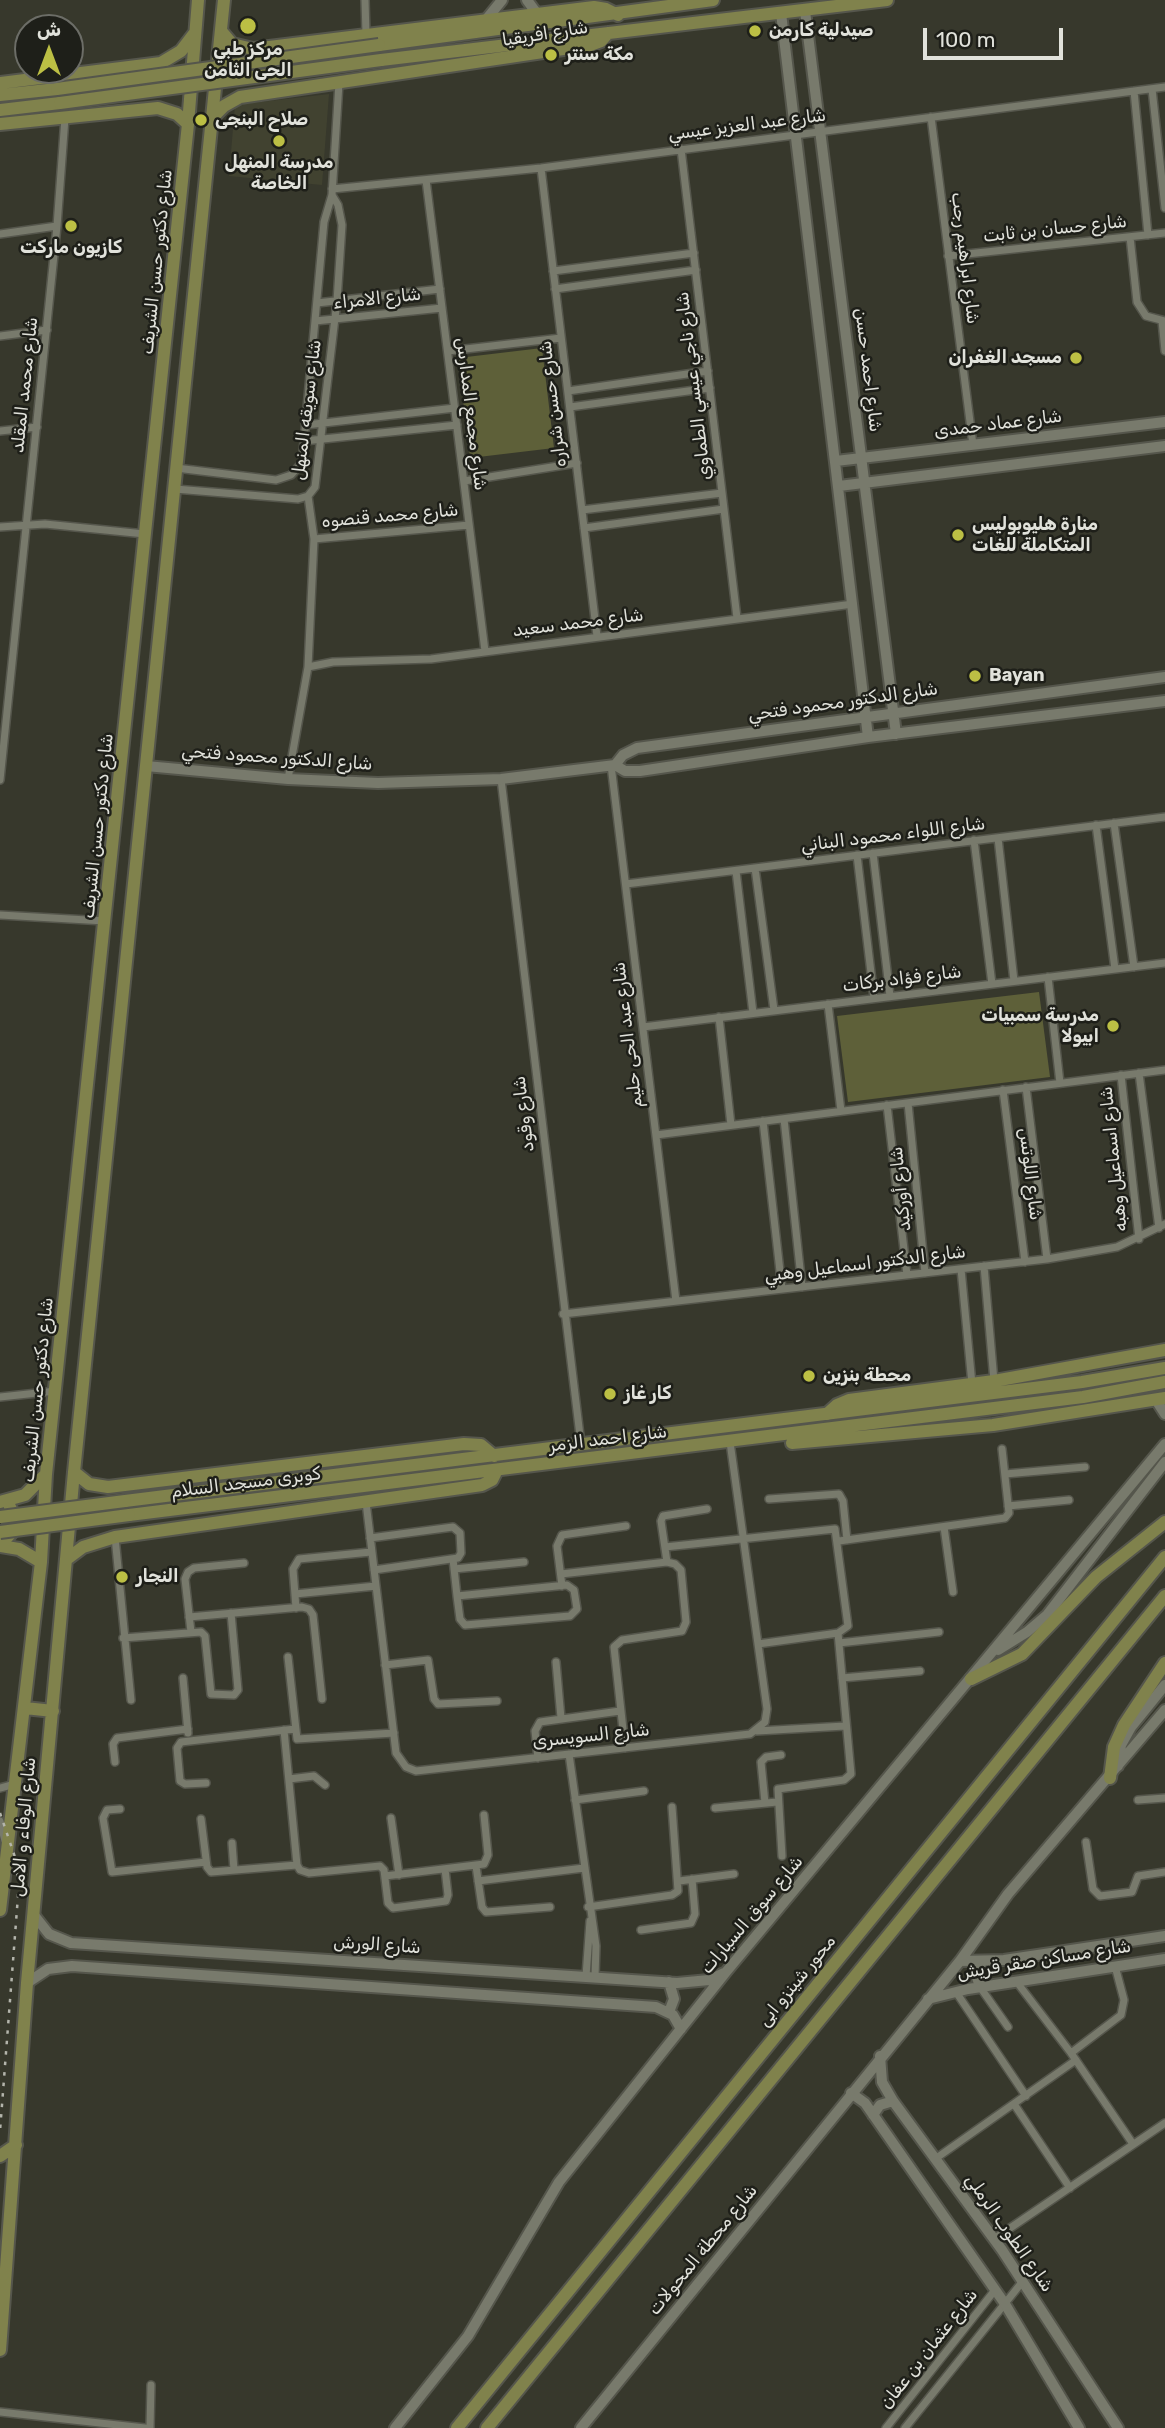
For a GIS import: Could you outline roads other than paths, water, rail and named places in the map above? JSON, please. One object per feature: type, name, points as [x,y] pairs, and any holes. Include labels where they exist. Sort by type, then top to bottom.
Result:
[{"type":"main road","name":"شارع دكتور حسن الشريف","points":[[41,1562],[46,1474],[146,534],[191,95],[198,0]]},
{"type":"main road","points":[[67,1559],[224,0]]},
{"type":"main road","name":"شارع افريقيا","points":[[221,31],[232,44],[242,48],[276,47],[594,7],[618,15],[713,0]]},
{"type":"main road","name":"شارع افريقيا","points":[[212,118],[234,99],[596,44],[608,33],[887,0]]},
{"type":"main road","points":[[0,95],[618,15]]},
{"type":"main road","points":[[0,83],[161,63],[175,56],[187,45],[195,30]]},
{"type":"main road","points":[[0,110],[608,33]]},
{"type":"main road","points":[[276,47],[265,57],[262,67],[267,82],[279,91]]},
{"type":"main road","points":[[193,61],[205,68],[218,63]]},
{"type":"main road","points":[[126,111],[135,106],[142,93],[140,78],[129,68]]},
{"type":"main road","points":[[191,95],[204,91],[214,95]]},
{"type":"main road","points":[[0,124],[164,109],[188,124]]},
{"type":"main road","points":[[113,852],[137,854]]},
{"type":"main road","points":[[98,996],[122,998]]},
{"type":"main road","name":"شارع احمد الزمر","points":[[74,1472],[95,1486],[119,1486],[464,1444],[481,1445],[494,1456],[827,1414],[836,1405],[849,1400],[994,1381],[1165,1350]]},
{"type":"main road","points":[[827,1414],[1165,1368]]},
{"type":"main road","points":[[751,1440],[1146,1387],[1165,1382]]},
{"type":"main road","name":"شارع احمد الزمر","points":[[67,1559],[83,1547],[115,1537],[482,1485],[492,1480],[497,1470],[751,1440],[764,1446],[993,1425],[1160,1399]]},
{"type":"main road","name":"كوبرى مسجد السلام","points":[[0,1517],[494,1456]]},
{"type":"main road","name":"كوبرى مسجد السلام","points":[[0,1532],[497,1470]]},
{"type":"main road","points":[[0,1546],[12,1535],[15,1525],[14,1514],[2,1501],[32,1491],[46,1474]]},
{"type":"main road","points":[[115,1537],[106,1520],[106,1507],[119,1486]]},
{"type":"main road","points":[[971,1679],[1022,1654],[1096,1577],[1165,1522]]},
{"type":"main road","points":[[0,1546],[19,1549],[41,1562]]},
{"type":"main road","name":"محور شينزو ابى","points":[[457,2428],[1165,1557]]},
{"type":"main road","name":"شارع الوفاء و الامل","points":[[0,2350],[27,1983],[67,1559]]},
{"type":"main road","name":"شارع الوفاء و الامل","points":[[0,1910],[41,1562]]},
{"type":"main road","points":[[487,2428],[1165,1597]]},
{"type":"main road","points":[[1114,1773],[1114,1747],[1124,1725],[1165,1663]]},
{"type":"main road","points":[[25,1708],[53,1711]]},
{"type":"main road","points":[[0,2155],[16,2145]]},
{"type":"main road","points":[[0,2202],[12,2213]]},
{"type":"street","points":[[365,0],[366,34]]},
{"type":"street","points":[[485,21],[502,0]]},
{"type":"street","points":[[527,0],[538,15]]},
{"type":"street","name":"شارع احمد حسن","points":[[805,10],[896,734]]},
{"type":"street","points":[[781,13],[868,737]]},
{"type":"street","name":"شارع سويقه المنهل","points":[[176,468],[281,479],[295,472],[302,463],[324,222],[332,192],[340,83]]},
{"type":"street","name":"شارع عبد العزيز عيسي","points":[[332,192],[541,168],[1165,87]]},
{"type":"street","points":[[1152,89],[1165,208]]},
{"type":"street","points":[[1133,91],[1148,235]]},
{"type":"street","name":"شارع ابراهيم رجب","points":[[931,117],[973,445]]},
{"type":"street","name":"شارع محمد المقلد","points":[[0,780],[3,714],[27,524],[65,118]]},
{"type":"street","name":"شارع ناجي عيسي الطماوي","points":[[681,149],[737,618]]},
{"type":"street","name":"شارع حسن شراره","points":[[541,168],[597,636]]},
{"type":"street","name":"شارع مجمع المدارس","points":[[426,180],[485,651]]},
{"type":"street","name":"شارع سويقه المنهل","points":[[175,489],[293,499],[308,496],[317,482],[337,300],[342,225],[332,192]]},
{"type":"street","points":[[0,234],[57,226]]},
{"type":"street","name":"شارع حسان بن ثابت","points":[[948,256],[1165,233]]},
{"type":"street","points":[[1130,237],[1138,302],[1146,316],[1163,321],[1165,351]]},
{"type":"street","points":[[553,271],[694,253]]},
{"type":"street","points":[[555,289],[696,270]]},
{"type":"street","name":"شارع الامراء","points":[[317,303],[440,289]]},
{"type":"street","name":"شارع الامراء","points":[[315,321],[442,308]]},
{"type":"street","points":[[0,336],[47,330]]},
{"type":"street","points":[[447,351],[561,338]]},
{"type":"street","points":[[568,391],[708,370]]},
{"type":"street","points":[[570,407],[710,388]]},
{"type":"street","points":[[306,425],[454,408]]},
{"type":"street","name":"شارع عماد حمدى","points":[[836,461],[1165,422]]},
{"type":"street","points":[[304,442],[457,425]]},
{"type":"street","points":[[0,431],[37,427]]},
{"type":"street","points":[[839,486],[1165,446]]},
{"type":"street","points":[[464,481],[576,463]]},
{"type":"street","points":[[582,510],[722,493]]},
{"type":"street","points":[[288,779],[308,667],[314,540],[308,496]]},
{"type":"street","points":[[584,528],[724,509]]},
{"type":"street","points":[[0,527],[27,524],[146,534]]},
{"type":"street","name":"شارع محمد قنصوه","points":[[314,540],[469,525]]},
{"type":"street","name":"شارع محمد سعيد","points":[[308,667],[333,662],[405,662],[853,604]]},
{"type":"street","name":"شارع الدكتور محمود فتحي","points":[[613,765],[623,755],[637,748],[1165,677]]},
{"type":"street","name":"شارع الدكتور محمود فتحي","points":[[146,766],[288,779],[409,783],[501,779],[613,765],[625,771],[640,771],[868,737],[1165,701]]},
{"type":"street","name":"شارع عبد الحى حليم","points":[[613,765],[676,1301]]},
{"type":"street","name":"شارع وقود","points":[[501,779],[563,1314],[581,1444]]},
{"type":"street","name":"شارع اللواء محمود البناني","points":[[626,884],[1165,817]]},
{"type":"street","points":[[1114,823],[1134,967]]},
{"type":"street","points":[[1096,825],[1115,969]]},
{"type":"street","points":[[998,838],[1014,981]]},
{"type":"street","points":[[974,841],[992,984]]},
{"type":"street","points":[[873,853],[890,996]]},
{"type":"street","points":[[857,855],[874,998]]},
{"type":"street","points":[[755,868],[774,1010]]},
{"type":"street","points":[[736,871],[753,1013]]},
{"type":"street","points":[[0,915],[105,921]]},
{"type":"street","name":"شارع فؤاد بركات","points":[[643,1027],[1165,963]]},
{"type":"street","points":[[1048,977],[1060,1083]]},
{"type":"street","points":[[828,1004],[841,1111]]},
{"type":"street","points":[[719,1017],[731,1125]]},
{"type":"street","points":[[656,1135],[1165,1070]]},
{"type":"street","name":"شارع اسماعيل وهبه","points":[[1139,1073],[1162,1226]]},
{"type":"street","name":"شارع اسماعيل وهبه","points":[[1121,1075],[1139,1239]]},
{"type":"street","name":"شارع اللوتس","points":[[1026,1087],[1047,1259]]},
{"type":"street","name":"شارع اللوتس","points":[[1003,1090],[1025,1262]]},
{"type":"street","name":"شارع أوركيد","points":[[908,1103],[925,1273]]},
{"type":"street","name":"شارع أوركيد","points":[[887,1105],[907,1275]]},
{"type":"street","points":[[784,1119],[802,1287]]},
{"type":"street","points":[[764,1121],[782,1289]]},
{"type":"street","name":"شارع الدكتور اسماعيل وهبي","points":[[563,1314],[1047,1259],[1117,1247],[1162,1226]]},
{"type":"street","points":[[984,1266],[994,1381]]},
{"type":"street","points":[[961,1269],[972,1384]]},
{"type":"street","points":[[0,1397],[56,1391]]},
{"type":"street","points":[[1160,1399],[1165,1414]]},
{"type":"street","points":[[730,1442],[767,1716],[756,1731]]},
{"type":"street","name":"شارع سوق السيارات","points":[[395,2428],[475,2326],[559,2182],[726,1972],[1165,1444]]},
{"type":"street","points":[[843,1540],[1005,1518],[1008,1506],[1002,1449]]},
{"type":"street","points":[[993,1652],[1016,1640],[1047,1615],[1165,1462]]},
{"type":"street","points":[[1005,1474],[1085,1467]]},
{"type":"street","points":[[758,1644],[838,1633],[845,1629],[849,1622],[843,1501],[839,1494],[769,1499]]},
{"type":"street","points":[[1008,1506],[1069,1500]]},
{"type":"street","name":"شارع السويسرى","points":[[366,1502],[394,1733],[398,1758],[406,1767],[416,1771],[756,1731],[845,1726]]},
{"type":"street","points":[[667,1562],[661,1521],[666,1514],[707,1508]]},
{"type":"street","points":[[562,1586],[557,1546],[562,1535],[626,1526]]},
{"type":"street","points":[[665,1547],[830,1527],[837,1531],[843,1540]]},
{"type":"street","points":[[944,1527],[953,1592]]},
{"type":"street","points":[[370,1538],[456,1528],[460,1531],[461,1553],[453,1559],[374,1570]]},
{"type":"street","points":[[115,1537],[131,1700]]},
{"type":"street","points":[[296,1608],[293,1569],[299,1559],[372,1552]]},
{"type":"street","points":[[453,1559],[457,1596],[460,1619],[468,1626],[573,1615],[577,1609],[574,1590],[562,1586],[457,1596]]},
{"type":"street","points":[[454,1569],[524,1562]]},
{"type":"street","points":[[561,1574],[667,1562],[675,1564],[681,1570],[685,1625],[679,1633],[615,1643],[625,1748]]},
{"type":"street","points":[[191,1632],[185,1579],[188,1572],[194,1568],[244,1563]]},
{"type":"street","points":[[295,1594],[376,1586]]},
{"type":"street","points":[[189,1617],[306,1608],[313,1615],[322,1699]]},
{"type":"street","points":[[123,1639],[201,1632],[205,1636],[211,1694],[235,1694],[238,1690],[231,1613]]},
{"type":"street","points":[[839,1643],[939,1632]]},
{"type":"street","points":[[782,1856],[777,1791],[781,1787],[844,1780],[850,1776],[838,1633]]},
{"type":"street","points":[[288,1657],[296,1738],[301,1740],[394,1733]]},
{"type":"street","points":[[385,1665],[428,1660],[434,1699],[438,1704],[497,1701]]},
{"type":"street","points":[[556,1662],[561,1718]]},
{"type":"street","points":[[842,1678],[920,1671]]},
{"type":"street","points":[[183,1678],[189,1740]]},
{"type":"street","points":[[1114,1773],[1126,1736],[1165,1685]]},
{"type":"street","points":[[1079,2428],[1005,2304],[863,2101],[851,2093],[960,1961],[1008,1895],[1165,1710]]},
{"type":"street","points":[[538,1758],[535,1731],[538,1724],[544,1720],[620,1712]]},
{"type":"street","points":[[115,1762],[113,1744],[119,1737],[188,1729]]},
{"type":"street","points":[[206,1783],[185,1784],[180,1781],[177,1748],[181,1742],[295,1729]]},
{"type":"street","points":[[284,1730],[297,1865]]},
{"type":"street","points":[[569,1754],[588,1907],[596,1946],[590,1977]]},
{"type":"street","points":[[765,1803],[761,1762],[766,1757],[781,1755]]},
{"type":"street","points":[[289,1779],[314,1776],[325,1785]]},
{"type":"street","points":[[0,1788],[16,1784]]},
{"type":"street","points":[[575,1800],[644,1791]]},
{"type":"street","points":[[1138,1800],[1165,1798]]},
{"type":"street","points":[[715,1808],[777,1802]]},
{"type":"street","points":[[588,1907],[672,1895],[678,1891],[672,1807]]},
{"type":"street","points":[[120,1809],[107,1810],[103,1818],[112,1872],[206,1861]]},
{"type":"street","points":[[385,1876],[484,1864],[488,1858],[484,1815]]},
{"type":"street","points":[[391,1818],[399,1875]]},
{"type":"street","points":[[201,1819],[206,1861],[211,1872],[297,1865],[309,1873],[380,1866],[385,1876],[391,1907],[444,1903],[448,1895],[445,1870]]},
{"type":"street","points":[[0,1821],[7,1849]]},
{"type":"street","points":[[1086,1842],[1093,1889],[1100,1896],[1132,1892],[1138,1876],[1165,1872]]},
{"type":"street","points":[[232,1843],[234,1870]]},
{"type":"street","points":[[476,1866],[482,1907],[490,1913],[550,1907]]},
{"type":"street","points":[[478,1881],[584,1868]]},
{"type":"street","points":[[679,1881],[734,1874]]},
{"type":"street","points":[[641,1930],[691,1923],[695,1914],[692,1879]]},
{"type":"street","name":"شارع الورش","points":[[34,1915],[48,1934],[71,1943],[669,1982],[709,1980],[726,1972]]},
{"type":"street","name":"شارع مساكن صقر قريش","points":[[960,1961],[982,1962],[1165,1936]]},
{"type":"street","points":[[71,1943],[66,1956],[72,1966]]},
{"type":"street","name":"شارع مساكن صقر قريش","points":[[928,1999],[980,1987],[1165,1959]]},
{"type":"street","points":[[982,1962],[976,1974],[980,1987],[1008,2027]]},
{"type":"street","points":[[27,1983],[48,1969],[72,1966],[656,2007],[669,2012],[681,2029]]},
{"type":"street","points":[[1071,2053],[1121,2015],[1124,2000],[1115,1966]]},
{"type":"street","points":[[1016,1981],[1071,2053],[1133,2144]]},
{"type":"street","points":[[669,1982],[674,1999],[669,2012]]},
{"type":"street","points":[[956,1992],[1026,2096]]},
{"type":"street","name":"شارع الطوب الرملي","points":[[880,2056],[882,2082],[893,2101],[1023,2281],[1118,2428]]},
{"type":"street","points":[[935,2159],[1076,2060]]},
{"type":"street","name":"شارع محطة المحولات","points":[[581,2428],[851,2093]]},
{"type":"street","points":[[873,2115],[880,2105],[893,2101]]},
{"type":"street","points":[[1014,2104],[1070,2188]]},
{"type":"street","points":[[994,2239],[1165,2123]]},
{"type":"street","name":"شارع عثمان بن عفان","points":[[907,2427],[1023,2281]]},
{"type":"street","name":"شارع عثمان بن عفان","points":[[886,2428],[995,2290]]},
{"type":"street","points":[[0,2412],[80,2424],[144,2428],[151,2385]]},
{"type":"railway","points":[[0,1813],[17,1863],[18,1896],[0,2131]]},
{"type":"place","name":"مركز طبي الحى الثامن","points":[[248,26]]},
{"type":"place","name":"صيدلية كارمن","points":[[755,31]]},
{"type":"place","name":"مكة سنتر","points":[[551,55]]},
{"type":"place","name":"صلاح البنجى","points":[[201,120]]},
{"type":"place","name":"مدرسة المنهل الخاصة","points":[[279,141]]},
{"type":"place","name":"كازيون ماركت","points":[[71,226]]},
{"type":"place","name":"مسجد الغفران","points":[[1076,358]]},
{"type":"place","name":"منارة هليوبوليس المتكاملة للغات","points":[[958,535]]},
{"type":"place","name":"Bayan","points":[[975,676]]},
{"type":"place","name":"مدرسة سمبيات ابيولا","points":[[1113,1026]]},
{"type":"place","name":"محطة بنزين","points":[[809,1376]]},
{"type":"place","name":"كار غاز","points":[[610,1394]]},
{"type":"place","name":"النجار","points":[[122,1577]]}]
